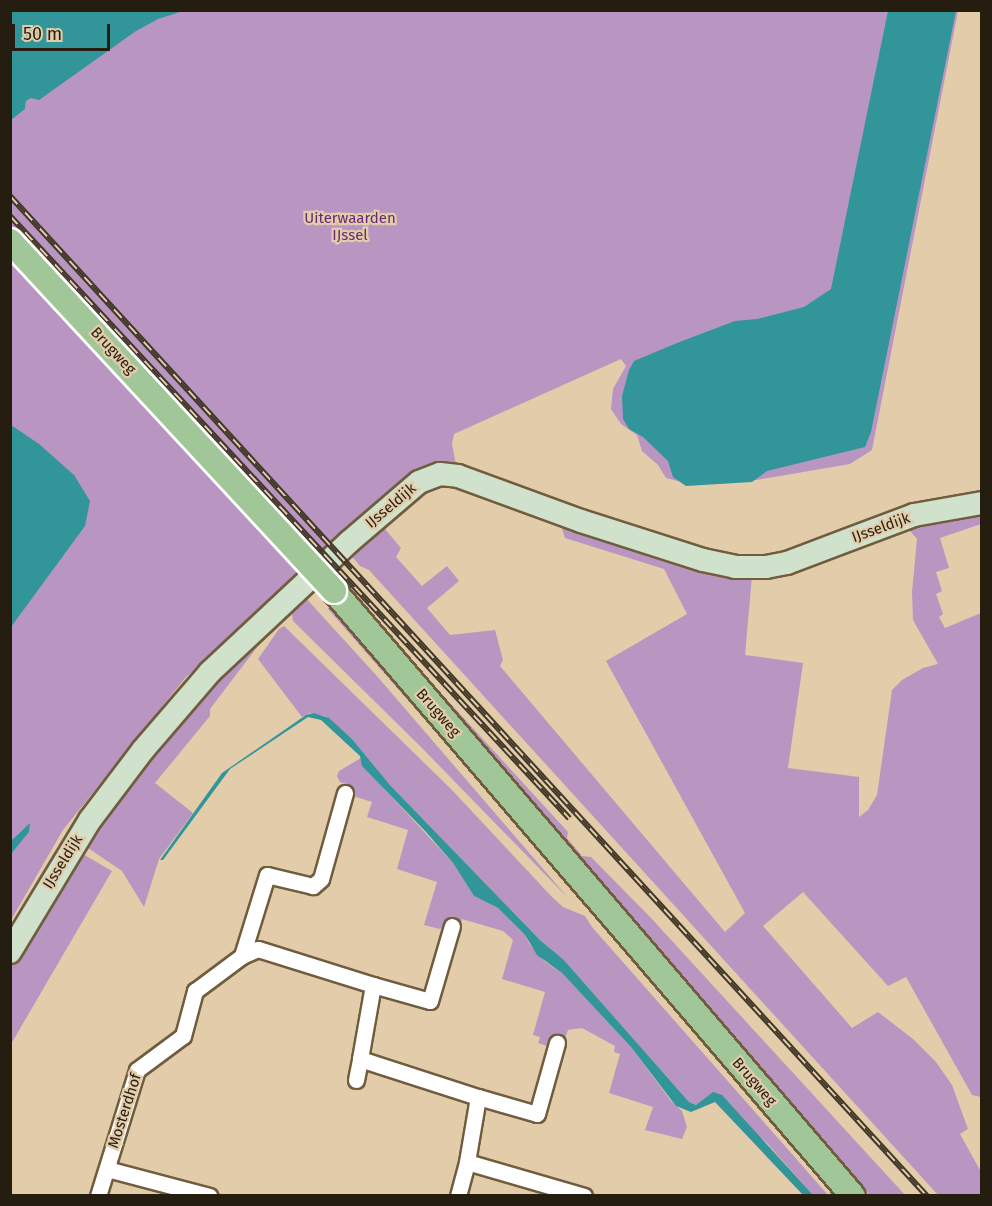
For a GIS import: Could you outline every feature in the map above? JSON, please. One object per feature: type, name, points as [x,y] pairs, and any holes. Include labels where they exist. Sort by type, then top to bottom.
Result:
[{"type":"main road","name":"Brugweg","points":[[10,241],[334,591],[853,1196]]},
{"type":"street","name":"IJsseldijk","points":[[10,952],[90,820],[196,688],[293,593],[419,482],[440,474],[458,476],[581,521],[703,561],[735,567],[766,567],[787,563],[914,515],[981,503]]},
{"type":"street","points":[[242,956],[267,875],[313,886],[321,879],[345,793]]},
{"type":"street","points":[[242,956],[258,949],[430,1001],[452,926]]},
{"type":"street","name":"Mosterdhof","points":[[98,1196],[137,1070],[183,1036],[195,991],[242,956]]},
{"type":"street","points":[[356,1080],[373,985]]},
{"type":"street","points":[[360,1059],[537,1114],[557,1043]]},
{"type":"street","points":[[458,1196],[467,1162],[478,1097]]},
{"type":"street","points":[[467,1162],[531,1188],[584,1196]]},
{"type":"street","name":"Mosterdhof","points":[[107,1168],[209,1196]]},
{"type":"green space","name":"Uiterwaarden IJssel","points":[[182,11],[958,11],[872,450],[850,464],[756,480],[689,484],[666,478],[658,465],[642,451],[637,435],[621,424],[611,409],[613,389],[626,366],[621,359],[454,434],[452,444],[456,465],[422,470],[402,482],[185,678],[63,830],[11,920],[11,115],[26,105],[26,101],[156,16]]},
{"type":"green space","points":[[981,510],[981,524],[940,538],[949,568],[936,572],[942,591],[936,594],[943,614],[939,617],[945,628],[981,613],[981,1097],[972,1095],[906,977],[888,986],[803,892],[763,926],[852,1028],[878,1012],[913,1039],[936,1062],[952,1085],[968,1129],[960,1134],[981,1172],[981,1195],[938,1195],[369,570],[360,566],[349,553],[380,523],[401,548],[396,557],[422,586],[447,566],[459,581],[427,608],[450,635],[495,630],[503,660],[500,666],[725,932],[745,913],[606,661],[687,614],[664,569],[565,538],[562,529],[568,523],[752,576],[745,655],[803,663],[788,768],[859,777],[859,817],[868,810],[877,795],[892,690],[902,680],[923,668],[938,664],[913,620],[912,592],[917,539],[905,525]]},
{"type":"green space","points":[[341,584],[568,832],[567,838],[582,856],[591,857],[651,918],[905,1195],[870,1195]]},
{"type":"green space","points":[[303,595],[376,675],[569,899],[422,748],[293,621],[291,609]]},
{"type":"green space","points":[[332,604],[396,683],[744,1084],[328,609]]},
{"type":"green space","points":[[273,626],[210,709],[210,716],[155,783],[193,813],[159,859],[144,907],[122,871],[85,846],[171,724]]},
{"type":"green space","points":[[284,626],[452,790],[552,897],[563,907],[585,916],[592,927],[828,1195],[813,1195],[766,1142],[709,1096],[696,1105],[689,1102],[563,959],[541,941],[390,785],[352,739],[325,716],[310,713],[302,717],[258,659],[279,629]]},
{"type":"green space","points":[[361,758],[363,766],[453,863],[474,896],[498,908],[525,935],[530,945],[544,961],[562,973],[631,1047],[671,1101],[682,1111],[687,1127],[682,1139],[645,1130],[653,1107],[609,1093],[620,1054],[614,1052],[615,1046],[582,1028],[568,1030],[565,1038],[560,1038],[547,1046],[538,1043],[540,1037],[533,1035],[545,992],[502,979],[513,940],[503,931],[462,919],[460,924],[451,922],[440,929],[424,925],[437,882],[397,869],[408,830],[367,817],[372,802],[347,794],[349,785],[340,782],[337,776],[339,771]]},
{"type":"green space","points":[[81,853],[112,871],[11,1044],[11,963]]},
{"type":"water","points":[[11,10],[183,11],[158,19],[136,31],[39,100],[31,98],[26,101],[25,109],[11,120]]},
{"type":"water","points":[[888,11],[956,11],[871,432],[865,447],[767,471],[752,482],[686,486],[673,477],[668,461],[643,437],[629,429],[623,419],[622,396],[629,370],[634,361],[677,343],[735,321],[757,319],[804,307],[831,289]]},
{"type":"water","points":[[11,425],[39,444],[74,475],[90,501],[85,526],[11,627]]},
{"type":"water","points":[[314,713],[329,718],[352,739],[390,785],[541,941],[563,959],[689,1102],[696,1105],[713,1092],[722,1095],[813,1195],[803,1195],[715,1102],[691,1112],[676,1106],[631,1047],[562,973],[537,955],[525,935],[498,908],[474,896],[453,863],[362,766],[360,756],[321,720],[308,717],[230,769],[163,860],[160,860],[222,773],[306,715]]},
{"type":"water","points":[[30,823],[29,832],[11,854],[11,841]]},
{"type":"railway","points":[[10,196],[927,1196]]},
{"type":"railway","points":[[10,216],[569,818]]}]
